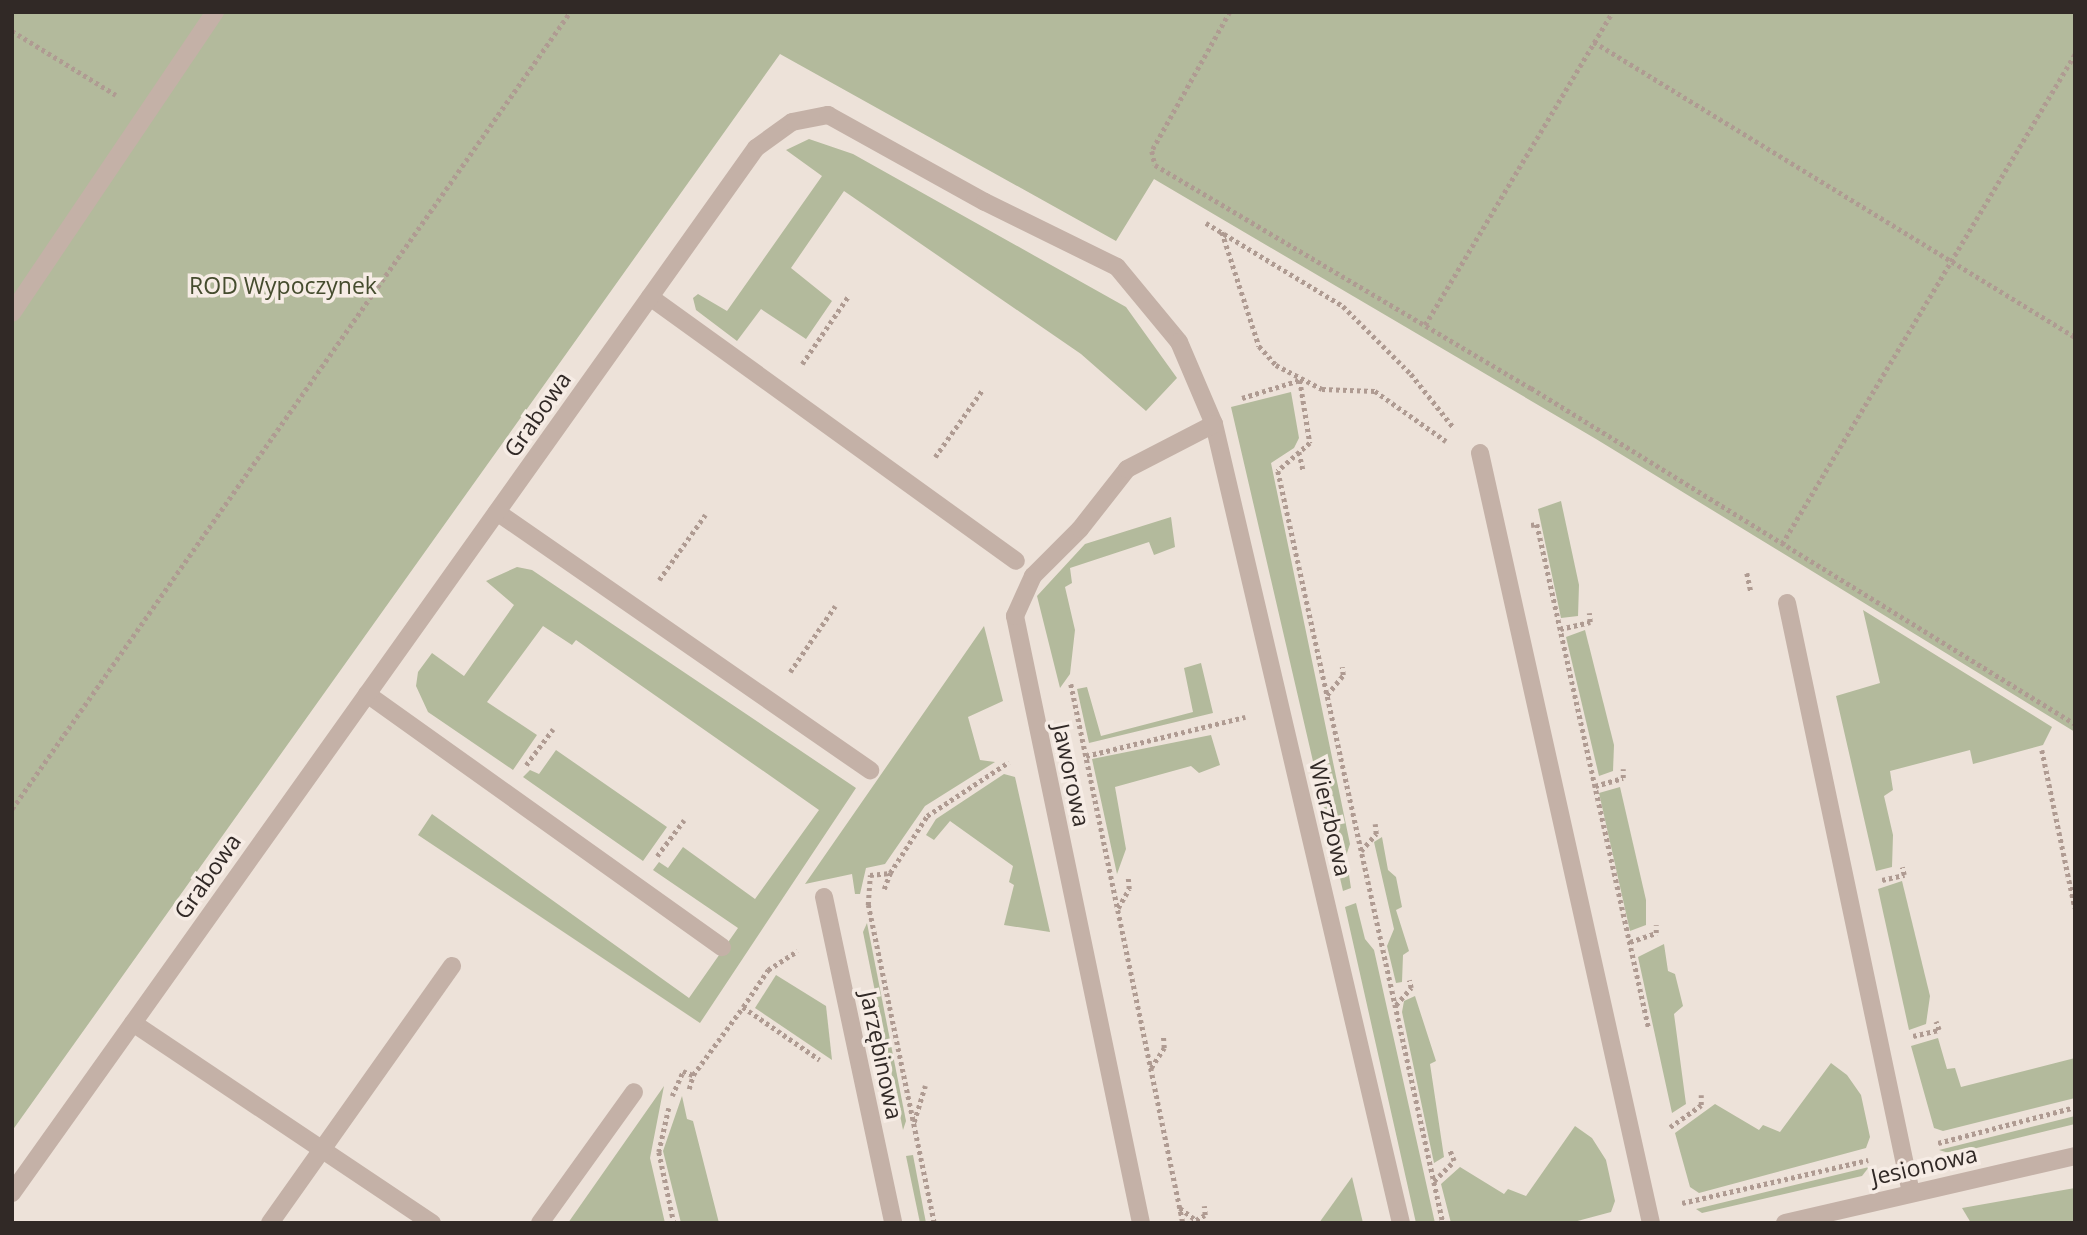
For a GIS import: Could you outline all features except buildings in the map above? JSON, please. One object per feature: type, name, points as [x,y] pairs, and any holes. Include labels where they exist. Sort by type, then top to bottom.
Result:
[{"type":"street","points":[[12,313],[215,12]]},
{"type":"street","name":"Grabowa","points":[[12,1193],[756,148],[792,122],[828,115],[985,202],[1117,267],[1179,342],[1214,424]]},
{"type":"street","points":[[650,297],[1016,561]]},
{"type":"street","name":"Wierzbowa","points":[[1214,424],[1401,1223]]},
{"type":"street","name":"Jaworowa","points":[[1141,1223],[1015,616],[1033,576],[1080,529],[1127,469],[1214,424]]},
{"type":"street","points":[[1480,453],[1650,1217]]},
{"type":"street","points":[[497,512],[870,770]]},
{"type":"street","points":[[1787,603],[1911,1193]]},
{"type":"street","points":[[367,694],[722,947]]},
{"type":"street","name":"Jarzębinowa","points":[[824,897],[893,1223]]},
{"type":"street","points":[[270,1223],[320,1148],[452,966]]},
{"type":"street","points":[[133,1023],[432,1223]]},
{"type":"street","points":[[540,1223],[634,1092]]},
{"type":"street","name":"Jesionowa","points":[[1785,1223],[2075,1156]]},
{"type":"path","points":[[12,809],[570,12]]},
{"type":"path","points":[[1230,12],[1152,151],[1155,165],[1425,324],[2075,724]]},
{"type":"path","points":[[1425,324],[1612,12]]},
{"type":"path","points":[[12,31],[146,114]]},
{"type":"path","points":[[1594,42],[2075,337]]},
{"type":"path","points":[[1782,544],[2075,54]]},
{"type":"path","points":[[1206,223],[1343,306],[1411,374],[1457,432]]},
{"type":"path","points":[[1222,232],[1259,346],[1300,380],[1322,389],[1375,391],[1456,445]]},
{"type":"path","points":[[782,392],[849,295]]},
{"type":"path","points":[[1232,401],[1300,380]]},
{"type":"path","points":[[1300,380],[1310,443],[1278,471],[1443,1223]]},
{"type":"path","points":[[914,486],[983,389]]},
{"type":"path","points":[[1299,452],[1303,470]]},
{"type":"path","points":[[638,610],[705,515]]},
{"type":"path","points":[[769,701],[835,606]]},
{"type":"path","points":[[1560,629],[1590,622],[1589,613]]},
{"type":"path","points":[[1326,695],[1343,675],[1342,667]]},
{"type":"path","points":[[1071,684],[1183,1223]]},
{"type":"path","points":[[1086,756],[1280,708]]},
{"type":"path","points":[[884,889],[890,873],[928,816],[1000,766],[1042,749],[1083,740]]},
{"type":"path","points":[[2042,750],[2075,908]]},
{"type":"path","points":[[1595,786],[1623,778],[1623,769]]},
{"type":"path","points":[[635,885],[684,820]]},
{"type":"path","points":[[1361,851],[1376,834],[1375,824]]},
{"type":"path","points":[[1355,864],[1363,859]]},
{"type":"path","points":[[1872,883],[1904,875],[1902,867]]},
{"type":"path","points":[[890,873],[870,875],[868,905],[934,1223]]},
{"type":"path","points":[[1118,909],[1129,890],[1128,878]]},
{"type":"path","points":[[1370,925],[1378,928]]},
{"type":"path","points":[[1629,942],[1657,933],[1656,925]]},
{"type":"path","points":[[689,1089],[693,1075],[768,970],[831,929]]},
{"type":"path","points":[[1396,1006],[1411,988],[1409,979]]},
{"type":"path","points":[[743,1007],[823,1062]]},
{"type":"path","points":[[1906,1038],[1939,1030],[1936,1022]]},
{"type":"path","points":[[1151,1069],[1164,1048],[1163,1034]]},
{"type":"path","points":[[674,1223],[659,1152],[674,1086],[683,1071],[693,1075]]},
{"type":"path","points":[[913,1124],[925,1086]]},
{"type":"path","points":[[1671,1127],[1701,1105],[1701,1095]]},
{"type":"path","points":[[1650,1217],[2075,1107]]},
{"type":"path","points":[[1434,1181],[1454,1161],[1450,1151]]},
{"type":"path","points":[[1180,1208],[1196,1220],[1205,1215],[1203,1206]]},
{"type":"green space","name":"ROD Wypoczynek","points":[[12,12],[2075,12],[2075,732],[1596,439],[1154,179],[1116,241],[780,54],[12,1131]]},
{"type":"green space","points":[[809,139],[853,154],[1126,307],[1177,378],[1146,411],[1081,354],[844,191],[791,268],[832,301],[806,339],[761,309],[737,341],[696,310],[693,298],[698,294],[727,311],[822,176],[786,150]]},
{"type":"green space","points":[[1291,392],[1299,438],[1294,448],[1271,463],[1350,844],[1346,856],[1351,888],[1343,891],[1231,407]]},
{"type":"green space","points":[[1561,501],[1579,585],[1578,616],[1561,618],[1538,509]]},
{"type":"green space","points":[[1171,517],[1175,547],[1154,555],[1149,542],[1070,568],[1072,583],[1065,587],[1075,630],[1070,674],[1060,688],[1037,596],[1085,544]]},
{"type":"green space","points":[[517,567],[532,570],[856,788],[700,1023],[418,835],[432,814],[689,998],[738,928],[653,870],[659,862],[668,868],[683,847],[755,899],[819,810],[576,640],[572,645],[543,626],[487,702],[537,735],[513,770],[428,712],[416,686],[418,672],[432,653],[464,676],[514,605],[486,581]]},
{"type":"green space","points":[[1863,610],[2052,727],[2043,745],[1973,764],[1970,750],[1890,771],[1893,790],[1884,796],[1893,835],[1892,867],[1876,871],[1836,696],[1880,683]]},
{"type":"green space","points":[[984,626],[1003,701],[968,717],[980,760],[995,762],[925,806],[885,864],[866,868],[860,894],[855,894],[852,874],[805,884]]},
{"type":"green space","points":[[1585,630],[1614,745],[1613,771],[1599,776],[1566,637]]},
{"type":"green space","points":[[1201,663],[1213,713],[1089,743],[1077,689],[1087,687],[1101,736],[1193,712],[1184,668]]},
{"type":"green space","points":[[1211,735],[1220,765],[1199,773],[1191,766],[1115,787],[1126,849],[1117,874],[1092,759]]},
{"type":"green space","points":[[556,750],[667,827],[643,861],[523,777],[530,770],[539,774]]},
{"type":"green space","points":[[1004,774],[1015,777],[1050,932],[1004,925],[1014,885],[1009,882],[1013,866],[950,821],[934,840],[926,835],[936,819]]},
{"type":"green space","points":[[1620,787],[1646,900],[1646,925],[1630,931],[1599,793]]},
{"type":"green space","points":[[1382,837],[1388,870],[1396,877],[1402,907],[1396,910],[1409,951],[1403,955],[1402,982],[1396,983],[1387,946],[1394,929],[1374,842]]},
{"type":"green space","points":[[1902,881],[1930,996],[1926,1024],[1909,1030],[1878,889]]},
{"type":"green space","points":[[1356,903],[1365,939],[1374,950],[1435,1223],[1416,1223],[1345,907]]},
{"type":"green space","points":[[867,923],[906,1121],[903,1130],[863,932]]},
{"type":"green space","points":[[1664,944],[1668,971],[1675,974],[1683,1006],[1674,1014],[1686,1104],[1672,1113],[1638,957]]},
{"type":"green space","points":[[776,975],[826,1006],[832,1060],[755,1008]]},
{"type":"green space","points":[[1415,996],[1436,1061],[1430,1064],[1444,1157],[1434,1163],[1402,1012],[1404,1001]]},
{"type":"green space","points":[[1938,1038],[1947,1069],[1955,1068],[1961,1087],[2075,1058],[2075,1098],[1943,1131],[1934,1128],[1911,1046]]},
{"type":"green space","points":[[1831,1063],[1847,1075],[1861,1095],[1870,1137],[1866,1148],[1699,1193],[1690,1187],[1675,1133],[1715,1104],[1759,1130],[1763,1125],[1780,1132]]},
{"type":"green space","points":[[664,1086],[650,1158],[665,1223],[568,1223]]},
{"type":"green space","points":[[682,1096],[687,1119],[693,1121],[719,1223],[681,1223],[663,1151]]},
{"type":"green space","points":[[2075,1116],[2075,1124],[1952,1154],[1939,1150]]},
{"type":"green space","points":[[1575,1126],[1592,1138],[1606,1160],[1615,1201],[1611,1212],[1570,1223],[1451,1223],[1441,1184],[1460,1167],[1504,1194],[1508,1189],[1526,1196]]},
{"type":"green space","points":[[913,1155],[926,1223],[920,1223],[906,1156]]},
{"type":"green space","points":[[1869,1167],[1862,1176],[1702,1213],[1696,1209]]},
{"type":"green space","points":[[1352,1177],[1363,1223],[1319,1223]]},
{"type":"green space","points":[[2075,1188],[2075,1223],[1971,1223],[1962,1208]]}]
